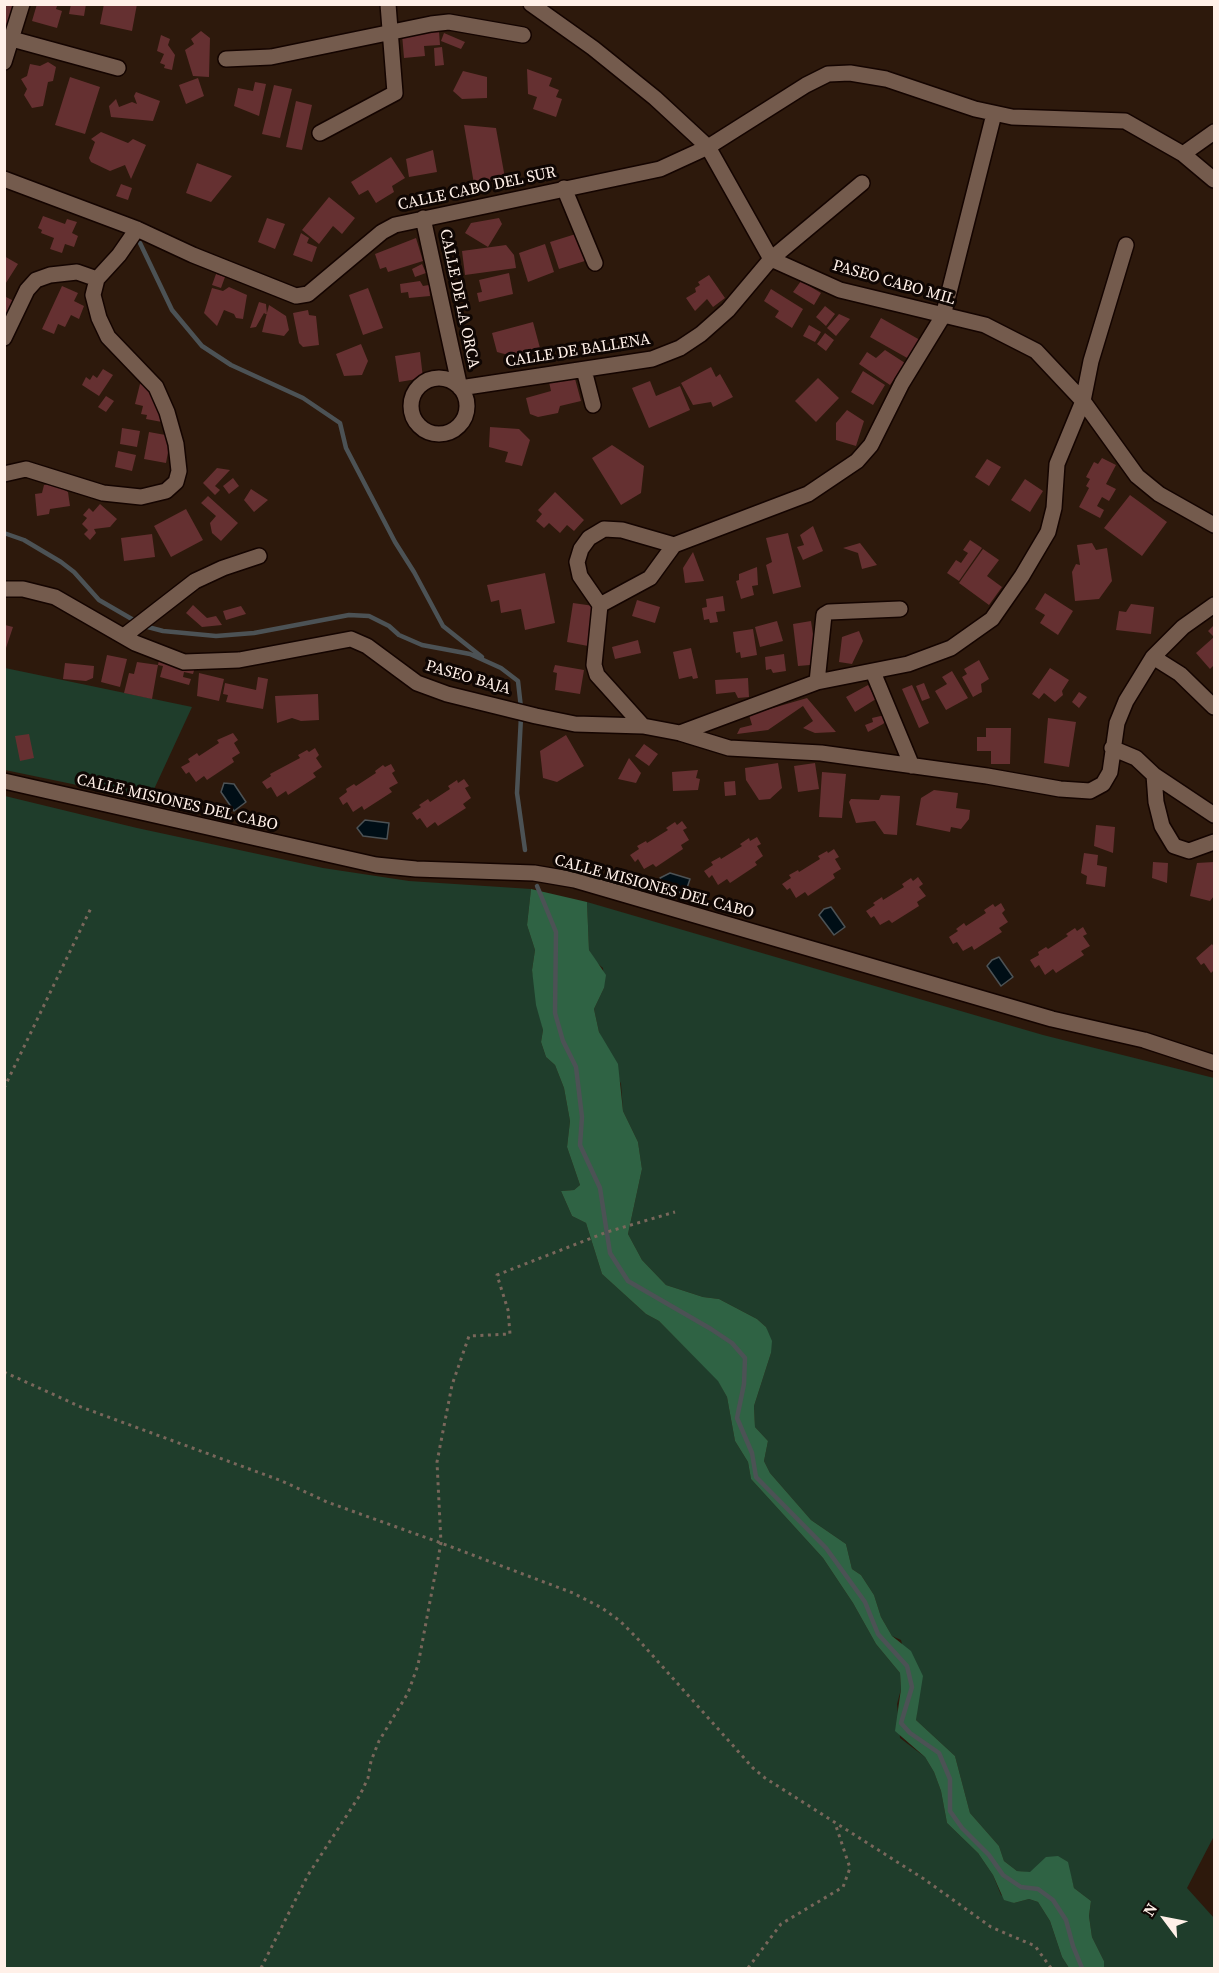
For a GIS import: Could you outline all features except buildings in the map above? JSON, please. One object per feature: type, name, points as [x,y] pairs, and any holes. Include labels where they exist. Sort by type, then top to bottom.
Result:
[{"type":"street","points":[[4,62],[22,4]]},
{"type":"street","points":[[320,133],[395,93],[388,34],[388,4]]},
{"type":"street","points":[[531,4],[593,48],[655,98],[708,147],[771,259]]},
{"type":"street","points":[[226,59],[271,57],[449,22],[523,35]]},
{"type":"street","points":[[12,39],[118,68]]},
{"type":"street","name":"CALLE CABO DEL SUR","points":[[4,179],[137,229],[192,255],[296,296],[308,294],[382,232],[395,225],[660,169],[708,147],[806,85],[828,74],[850,73],[886,78],[994,114],[1012,117],[1125,121],[1183,154],[1215,180]]},
{"type":"street","points":[[600,605],[650,578],[674,545],[808,494],[856,461],[882,428],[902,383],[943,316],[994,114]]},
{"type":"street","points":[[1183,154],[1215,132]]},
{"type":"street","name":"CALLE DE BALLENA","points":[[460,388],[652,359],[680,348],[701,334],[728,310],[771,259],[862,183]]},
{"type":"street","points":[[564,188],[596,263]]},
{"type":"street","name":"CALLE DE LA ORCA","points":[[423,218],[460,388]]},
{"type":"street","points":[[4,474],[26,469],[104,493],[141,497],[166,491],[176,483],[179,471],[177,453],[167,412],[156,387],[108,337],[99,318],[93,295],[97,279],[119,255],[137,229]]},
{"type":"street","points":[[680,733],[817,682],[908,664],[951,648],[992,619],[1022,576],[1048,532],[1054,508],[1057,464],[1083,401],[1091,361],[1126,244]]},
{"type":"street","name":"PASEO CABO MIL","points":[[771,259],[840,290],[985,325],[1036,351],[1083,401],[1137,476],[1158,494],[1215,525]]},
{"type":"street","points":[[4,338],[27,290],[36,280],[50,275],[77,272],[97,279]]},
{"type":"street","points":[[585,370],[593,405]]},
{"type":"street","points":[[643,726],[597,675],[594,665],[600,605],[580,576],[578,569],[581,549],[589,538],[604,529],[622,530],[674,545]]},
{"type":"street","points":[[124,636],[195,581],[223,568],[260,556]]},
{"type":"street","name":"PASEO BAJA","points":[[4,589],[22,589],[55,597],[158,654],[184,662],[239,660],[351,639],[368,646],[417,683],[447,694],[575,724],[643,726],[680,733],[729,748],[821,753],[987,776],[1060,789],[1090,791],[1103,784],[1110,772],[1112,747]]},
{"type":"street","points":[[1215,605],[1183,627],[1153,657],[1126,701],[1117,723],[1112,747],[1136,758],[1154,775],[1215,815]]},
{"type":"street","points":[[817,682],[824,615],[829,612],[900,609]]},
{"type":"street","points":[[1153,657],[1180,674],[1215,707]]},
{"type":"street","points":[[873,672],[912,766]]},
{"type":"street","points":[[1154,775],[1156,802],[1162,826],[1174,846],[1189,851],[1215,842]]},
{"type":"street","name":"CALLE MISIONES DEL CABO","points":[[4,782],[376,865],[416,869],[534,873],[575,880],[1029,1012],[1144,1040],[1215,1063]]},
{"type":"path","points":[[4,1088],[92,906]]},
{"type":"path","points":[[261,1968],[308,1875],[360,1795],[368,1778],[371,1761],[379,1741],[408,1693],[418,1665],[441,1543],[436,1462],[452,1385],[469,1336],[510,1334],[508,1310],[497,1275],[607,1232],[675,1212]]},
{"type":"path","points":[[4,1372],[81,1407],[177,1440],[282,1481],[327,1502],[573,1593],[620,1621],[753,1768],[777,1787],[924,1879],[991,1927],[1035,1946],[1051,1968]]},
{"type":"path","points":[[748,1968],[781,1924],[843,1887],[850,1868],[836,1824]]},
{"type":"green space","points":[[5,668],[192,707],[149,800],[5,770]]},
{"type":"green space","points":[[5,796],[137,828],[323,868],[409,881],[531,889],[527,925],[535,950],[532,970],[543,1030],[541,1042],[546,1057],[555,1065],[564,1088],[570,1121],[567,1147],[580,1185],[574,1190],[561,1191],[572,1216],[586,1223],[602,1274],[646,1314],[659,1321],[718,1380],[727,1397],[735,1441],[748,1462],[751,1479],[823,1558],[853,1603],[876,1644],[900,1673],[901,1689],[897,1704],[900,1738],[925,1757],[934,1772],[941,1791],[947,1823],[978,1853],[993,1875],[1001,1895],[1014,1903],[1029,1899],[1038,1902],[1050,1921],[1062,1957],[1069,1968],[5,1968]]},
{"type":"green space","points":[[531,889],[587,902],[589,950],[606,975],[604,988],[594,1009],[599,1032],[618,1064],[623,1111],[638,1142],[642,1169],[628,1234],[642,1260],[666,1285],[703,1297],[719,1299],[757,1319],[766,1327],[772,1341],[771,1353],[754,1406],[755,1427],[768,1441],[764,1461],[770,1473],[811,1520],[846,1544],[852,1569],[861,1575],[874,1595],[881,1617],[892,1636],[911,1651],[923,1676],[916,1720],[955,1756],[970,1813],[999,1846],[1004,1861],[1017,1871],[1030,1872],[1046,1857],[1058,1856],[1068,1862],[1074,1888],[1091,1901],[1089,1916],[1092,1937],[1104,1961],[1104,1968],[1069,1968],[1062,1957],[1050,1921],[1038,1902],[1029,1899],[1014,1903],[1004,1900],[993,1875],[978,1853],[947,1823],[941,1791],[934,1772],[925,1757],[895,1731],[901,1689],[900,1673],[876,1644],[853,1603],[823,1558],[751,1479],[748,1462],[735,1441],[727,1397],[718,1381],[659,1321],[646,1314],[602,1274],[586,1223],[572,1216],[561,1191],[574,1190],[580,1185],[567,1147],[570,1121],[564,1088],[555,1065],[546,1057],[541,1042],[543,1030],[536,1005],[532,970],[535,950],[527,925]]},
{"type":"green space","points":[[587,902],[1043,1035],[1214,1078],[1214,1836],[1187,1888],[1214,1918],[1214,1968],[1104,1968],[1104,1961],[1092,1937],[1089,1916],[1091,1901],[1074,1888],[1071,1877],[1017,1871],[1004,1861],[999,1846],[970,1813],[955,1756],[916,1720],[917,1703],[901,1640],[892,1636],[881,1617],[874,1595],[861,1575],[852,1569],[846,1544],[811,1520],[770,1473],[764,1461],[768,1441],[755,1427],[754,1406],[771,1353],[766,1327],[757,1319],[719,1299],[703,1297],[666,1285],[642,1260],[628,1234],[642,1169],[638,1142],[623,1111],[621,1084],[599,1032],[594,1009],[604,988],[603,968],[596,962],[589,950]]},
{"type":"shaded area","points":[[224,783],[234,784],[246,802],[234,811],[221,792]]},
{"type":"shaded area","points":[[365,820],[389,823],[387,839],[363,836],[357,828]]},
{"type":"shaded area","points":[[670,873],[690,879],[685,894],[665,888],[660,878]]},
{"type":"shaded area","points":[[831,907],[845,927],[834,935],[819,915],[824,909]]},
{"type":"shaded area","points":[[999,957],[1013,977],[1001,986],[987,966]]},
{"type":"waterway","points":[[140,243],[172,310],[202,346],[231,365],[303,398],[340,423],[346,448],[395,542],[443,626],[482,657]]},
{"type":"waterway","points":[[4,533],[24,540],[61,562],[74,572],[99,600],[137,622]]},
{"type":"waterway","points":[[144,626],[163,631],[216,636],[254,633],[349,615],[369,616],[389,626],[399,635],[422,645],[470,654],[501,668],[518,681],[521,708]]},
{"type":"waterway","points":[[521,717],[517,793],[525,850]]},
{"type":"waterway","points":[[537,886],[556,932],[555,1013],[563,1041],[576,1067],[582,1117],[580,1145],[600,1188],[610,1253],[628,1281],[711,1329],[732,1343],[745,1358],[744,1384],[737,1418],[752,1453],[756,1477],[826,1548],[865,1602],[878,1634],[907,1666],[912,1687],[901,1723],[910,1733],[939,1753],[950,1779],[950,1811],[962,1828],[989,1855],[1003,1875],[1021,1887],[1038,1889],[1053,1900],[1066,1920],[1082,1968]]}]
